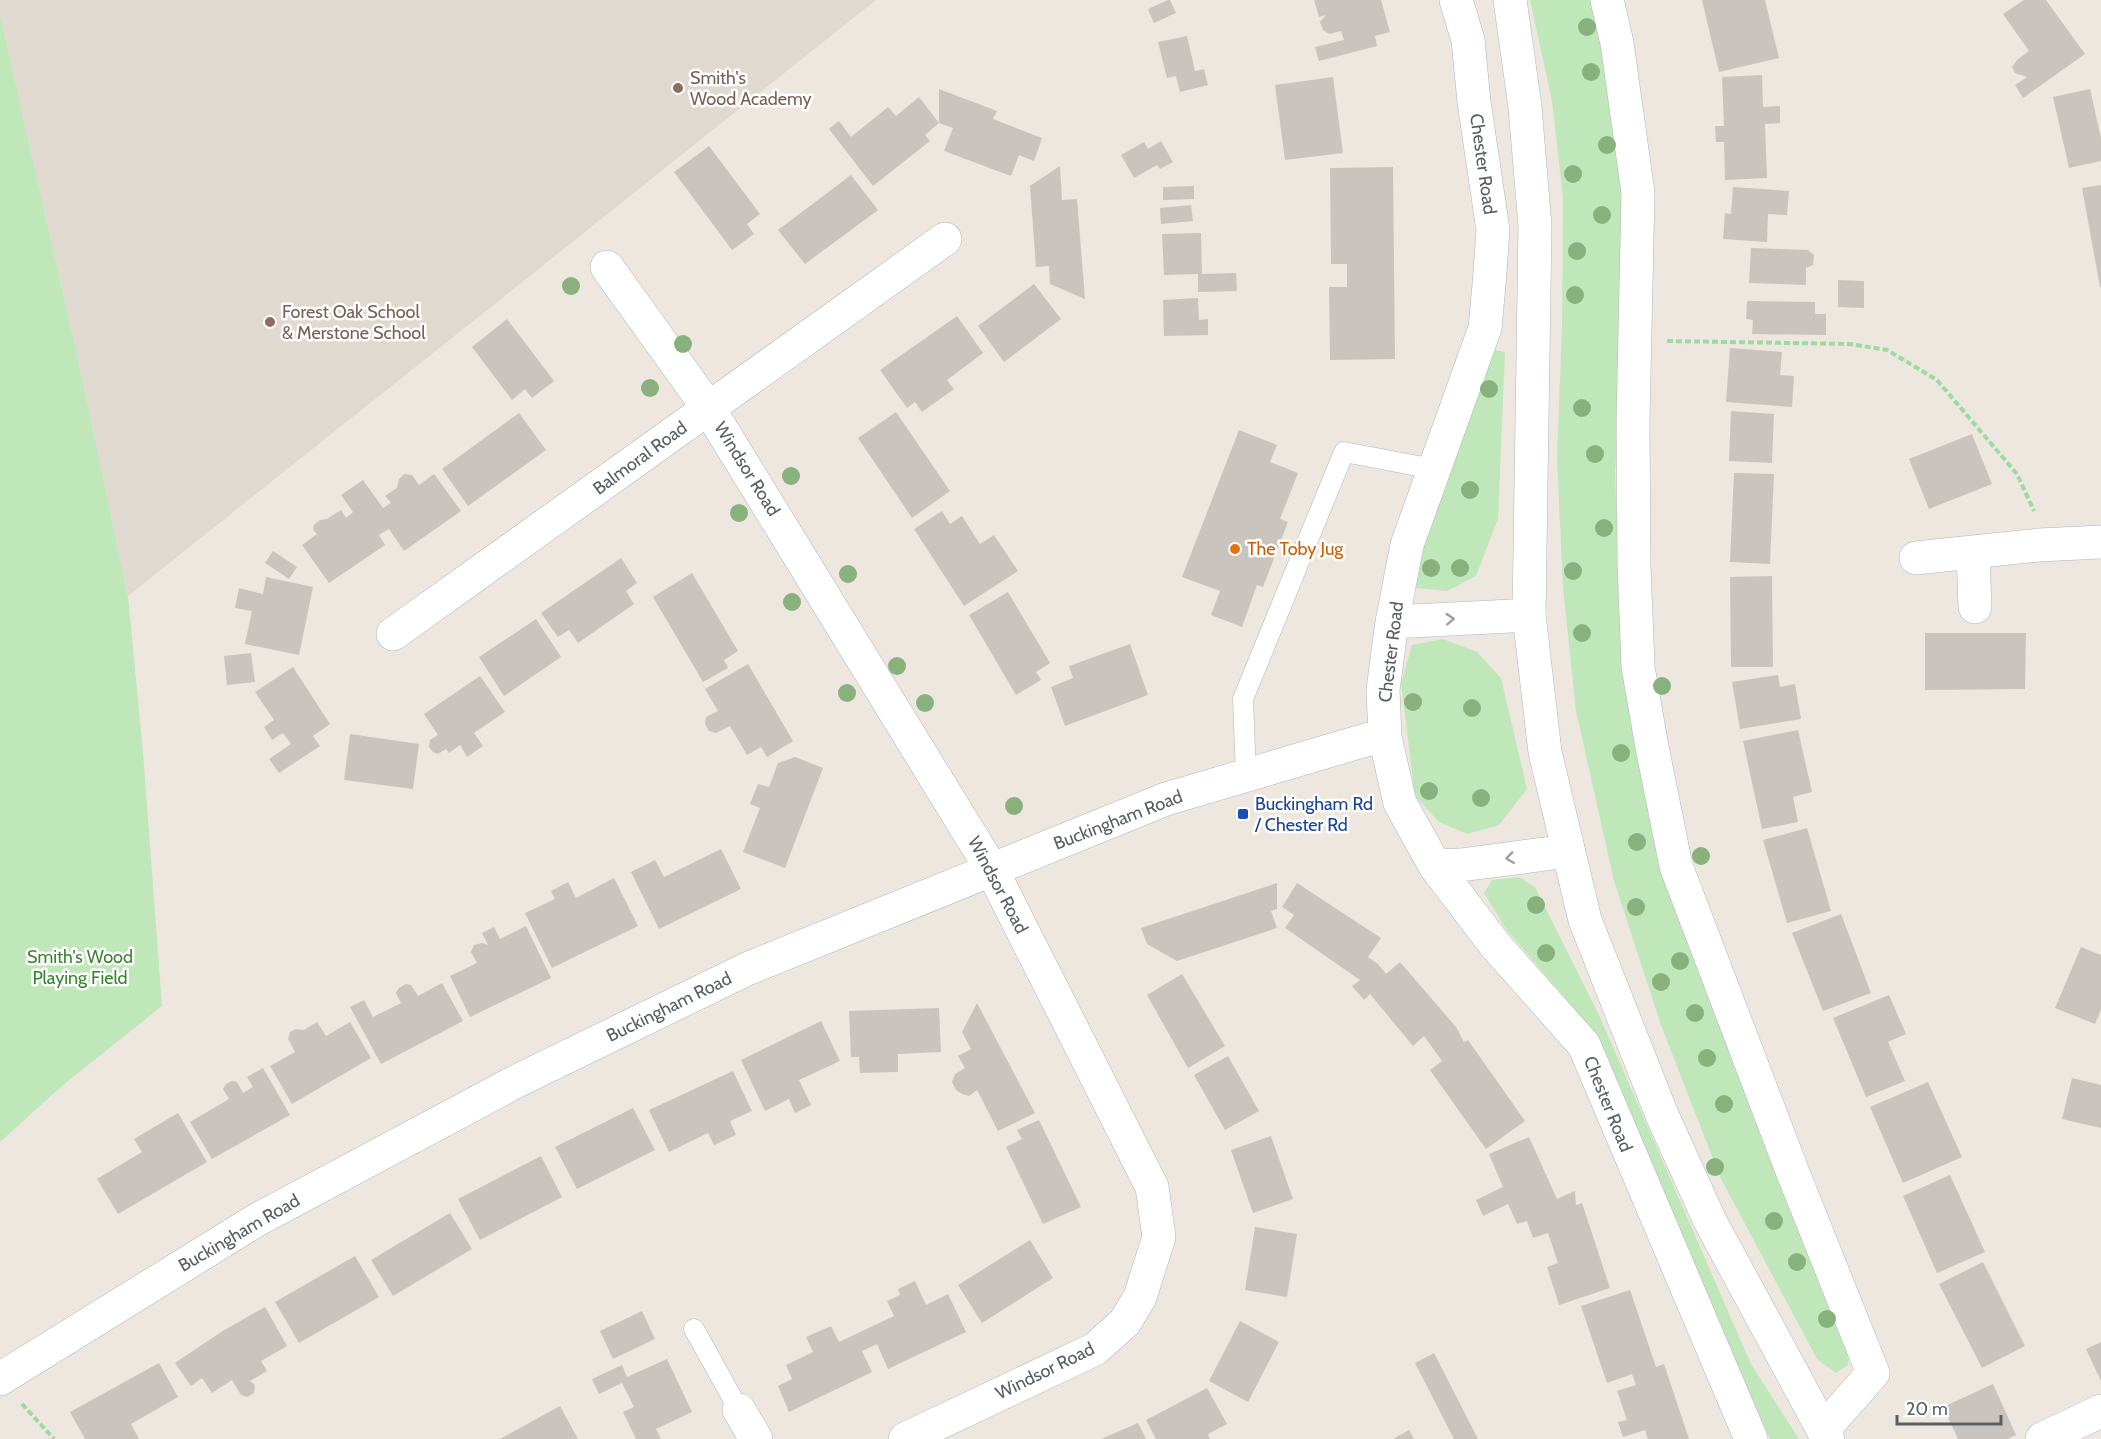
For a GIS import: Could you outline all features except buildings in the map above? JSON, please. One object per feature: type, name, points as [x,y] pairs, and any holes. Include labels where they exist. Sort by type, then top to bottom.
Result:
[{"type":"street","name":"Chester Road","points":[[1456,0],[1468,40],[1474,102],[1493,230],[1485,328],[1407,545],[1392,622],[1383,690],[1385,737],[1400,803],[1435,866],[1496,946],[1584,1045],[1751,1439]]},
{"type":"street","points":[[1510,0],[1525,107],[1535,226],[1529,615],[1545,752],[1585,920],[1662,1114],[1710,1221],[1826,1434],[1873,1373],[1792,1173],[1676,866],[1638,667],[1634,564],[1638,193],[1617,43],[1607,0]]},
{"type":"street","name":"Balmoral Road","points":[[393,634],[945,239]]},
{"type":"street","name":"Windsor Road","points":[[607,267],[709,409],[992,870],[1152,1187],[1159,1237],[1140,1297],[1125,1322],[1095,1349],[905,1439]]},
{"type":"street","points":[[1916,558],[2039,544],[2101,542]]},
{"type":"street","points":[[1973,553],[1976,607]]},
{"type":"street","points":[[1392,622],[1529,615]]},
{"type":"street","name":"Buckingham Road","points":[[0,1379],[255,1221],[514,1082],[747,969],[1166,799],[1385,737]]},
{"type":"street","points":[[1435,866],[1461,865],[1568,851]]},
{"type":"street","points":[[739,1410],[756,1439]]},
{"type":"street","points":[[2042,1439],[2101,1411]]},
{"type":"lane","points":[[1246,776],[1243,699],[1344,452],[1434,469]]},
{"type":"lane","points":[[694,1329],[739,1410]]},
{"type":"path","points":[[1635,341],[1850,344],[1887,350],[1937,381],[2017,474],[2036,516],[2039,544]]},
{"type":"path","points":[[0,1379],[54,1439]]},
{"type":"shaded area","name":"Forest Oak School & Merstone School","points":[[0,0],[876,0],[128,596],[82,377],[0,14]]},
{"type":"green space","points":[[1530,0],[1596,0],[1628,180],[1621,392],[1615,472],[1621,623],[1667,874],[1732,1061],[1850,1349],[1848,1365],[1836,1373],[1817,1359],[1720,1177],[1661,1025],[1614,881],[1576,711],[1563,588],[1557,458],[1562,327],[1563,198],[1552,101]]},
{"type":"green space","name":"Smith's Wood Playing Field","points":[[0,14],[82,377],[128,596],[143,752],[162,1006],[63,1085],[0,1142]]},
{"type":"green space","points":[[1490,349],[1505,352],[1498,519],[1476,576],[1447,591],[1416,588],[1423,545]]},
{"type":"green space","points":[[1443,639],[1477,652],[1501,678],[1527,789],[1499,825],[1467,834],[1439,822],[1415,796],[1401,683],[1412,645]]},
{"type":"green space","points":[[1519,877],[1535,887],[1599,1015],[1751,1364],[1799,1439],[1770,1439],[1591,1028],[1506,929],[1484,893],[1492,880]]},
{"type":"place","name":"Smith's Wood Academy","points":[[678,88]]},
{"type":"place","name":"Forest Oak School & Merstone School","points":[[270,322]]},
{"type":"place","name":"The Toby Jug","points":[[1235,549]]},
{"type":"place","name":"Buckingham Rd / Chester Rd","points":[[1243,814]]}]
